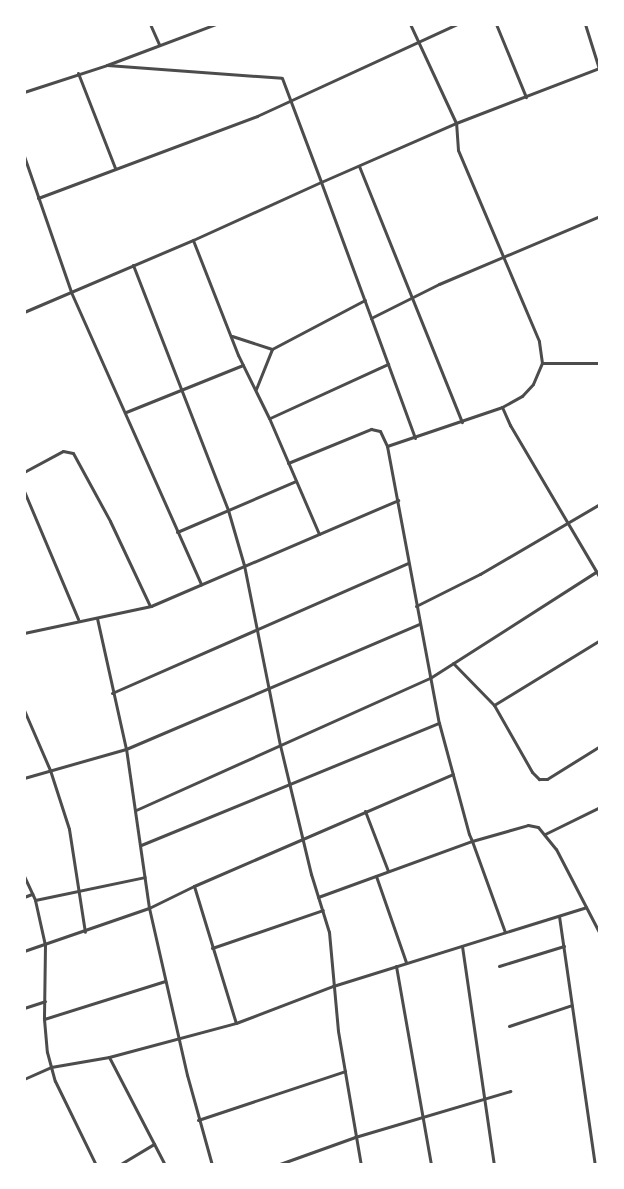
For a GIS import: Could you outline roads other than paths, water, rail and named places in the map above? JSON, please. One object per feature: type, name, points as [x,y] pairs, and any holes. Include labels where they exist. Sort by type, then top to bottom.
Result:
[{"type":"street","points":[[150,24],[159,44]]},
{"type":"street","points":[[24,92],[107,65],[216,24]]},
{"type":"street","points":[[387,446],[502,408],[522,396],[533,384],[542,363],[539,341],[458,150],[456,123],[410,24]]},
{"type":"street","points":[[38,198],[257,116],[457,24]]},
{"type":"street","points":[[496,24],[525,97]]},
{"type":"street","points":[[24,312],[456,123],[599,70],[585,24]]},
{"type":"street","points":[[107,65],[282,78],[415,438]]},
{"type":"street","points":[[78,73],[115,168]]},
{"type":"street","points":[[24,156],[71,292],[201,584]]},
{"type":"street","points":[[360,166],[462,422]]},
{"type":"street","points":[[371,318],[476,268],[503,259],[600,216]]},
{"type":"street","points":[[193,240],[243,365],[256,389],[319,534]]},
{"type":"street","points":[[133,266],[228,510],[244,565],[280,745],[329,933],[333,986],[361,1165]]},
{"type":"street","points":[[256,389],[272,349],[365,300]]},
{"type":"street","points":[[232,336],[272,349]]},
{"type":"street","points":[[542,363],[600,363]]},
{"type":"street","points":[[269,418],[388,364]]},
{"type":"street","points":[[126,412],[243,365]]},
{"type":"street","points":[[502,408],[600,578]]},
{"type":"street","points":[[288,463],[375,428],[380,430],[387,446],[398,500],[439,723],[472,840],[505,932]]},
{"type":"street","points":[[24,472],[63,452],[73,453],[110,521],[151,606]]},
{"type":"street","points":[[177,532],[296,481]]},
{"type":"street","points":[[24,491],[79,620]]},
{"type":"street","points":[[24,633],[151,606],[398,500]]},
{"type":"street","points":[[416,606],[480,574],[600,504]]},
{"type":"street","points":[[112,693],[408,563]]},
{"type":"street","points":[[136,810],[430,678],[596,572]]},
{"type":"street","points":[[97,618],[126,749],[149,908],[198,1120],[212,1165]]},
{"type":"street","points":[[24,778],[126,749],[269,690],[419,624]]},
{"type":"street","points":[[494,705],[600,640]]},
{"type":"street","points":[[453,663],[494,705],[532,772],[539,779],[547,779],[600,746]]},
{"type":"street","points":[[24,710],[50,770],[69,829],[85,932]]},
{"type":"street","points":[[141,845],[439,723]]},
{"type":"street","points":[[24,951],[85,932],[149,908],[194,886],[453,774]]},
{"type":"street","points":[[545,834],[600,807]]},
{"type":"street","points":[[365,811],[388,872]]},
{"type":"street","points":[[318,897],[472,840],[534,825],[545,834],[556,849],[600,934]]},
{"type":"street","points":[[24,876],[35,900],[45,945],[44,1019],[51,1067],[72,1119],[96,1165]]},
{"type":"street","points":[[376,876],[406,963]]},
{"type":"street","points":[[35,900],[145,877]]},
{"type":"street","points":[[194,886],[236,1023]]},
{"type":"street","points":[[24,897],[32,894]]},
{"type":"street","points":[[24,1079],[51,1067],[109,1057],[236,1023],[333,986],[586,907]]},
{"type":"street","points":[[212,948],[323,910]]},
{"type":"street","points":[[559,916],[595,1165]]},
{"type":"street","points":[[462,946],[494,1165]]},
{"type":"street","points":[[500,966],[564,946]]},
{"type":"street","points":[[396,966],[431,1165]]},
{"type":"street","points":[[44,1019],[165,981]]},
{"type":"street","points":[[24,1008],[45,1001]]},
{"type":"street","points":[[509,1026],[572,1005]]},
{"type":"street","points":[[109,1057],[165,1165]]},
{"type":"street","points":[[198,1120],[345,1071]]},
{"type":"street","points":[[275,1165],[355,1137],[510,1091]]},
{"type":"street","points":[[119,1165],[154,1144]]}]
